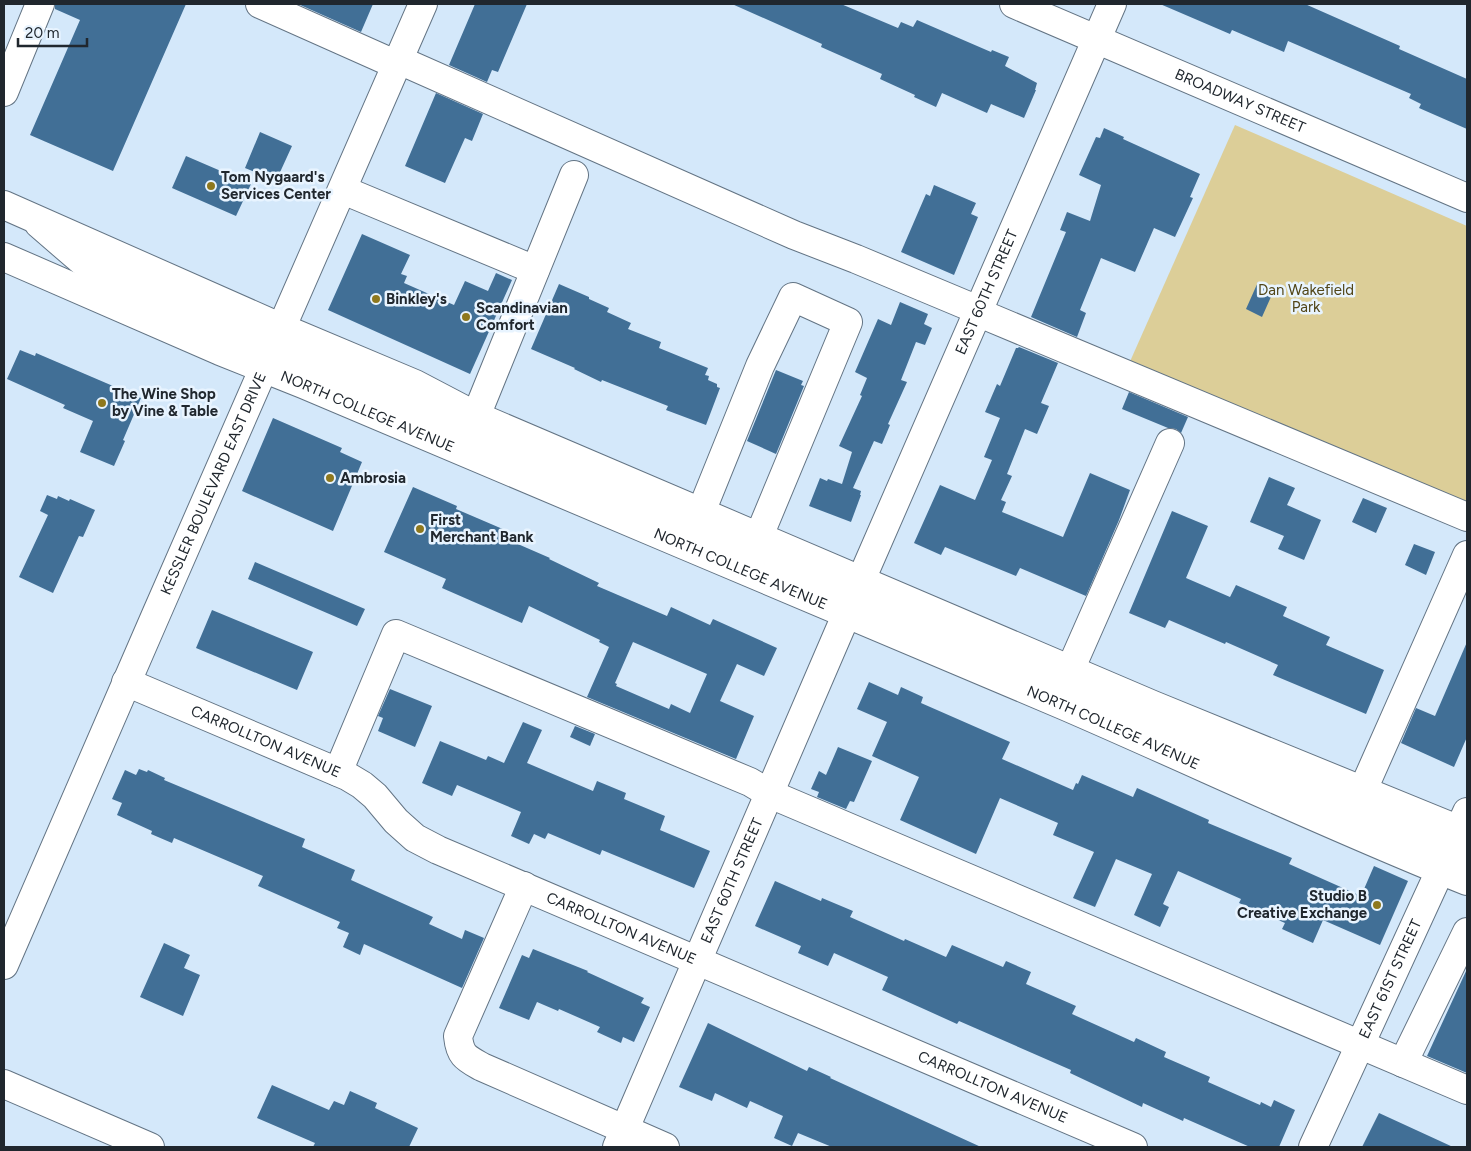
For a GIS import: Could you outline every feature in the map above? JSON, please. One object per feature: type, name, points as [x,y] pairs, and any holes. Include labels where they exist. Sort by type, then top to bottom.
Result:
[{"type":"main road","points":[[4,92],[40,4]]},
{"type":"main road","points":[[260,4],[398,62],[794,235],[856,259],[1467,517]]},
{"type":"main road","name":"KESSLER BOULEVARD EAST DRIVE","points":[[4,965],[423,4]]},
{"type":"main road","name":"BROADWAY STREET","points":[[1014,4],[1467,198]]},
{"type":"main road","name":"EAST 60TH STREET","points":[[861,580],[1112,4]]},
{"type":"main road","points":[[476,416],[574,175]]},
{"type":"main road","points":[[343,190],[535,270]]},
{"type":"main road","name":"NORTH COLLEGE AVENUE","points":[[4,205],[32,218],[274,348],[847,613],[1148,742],[1323,820],[1459,843]]},
{"type":"main road","name":"NORTH COLLEGE AVENUE","points":[[32,218],[90,268]]},
{"type":"main road","name":"NORTH COLLEGE AVENUE","points":[[8,259],[274,348],[415,384],[476,416],[1070,670],[1362,792],[1459,843]]},
{"type":"main road","name":"NORTH COLLEGE AVENUE","points":[[8,259],[90,268],[228,326],[316,368],[1387,823],[1459,843]]},
{"type":"main road","points":[[701,512],[760,366],[793,297],[848,322],[759,536]]},
{"type":"main road","points":[[1070,670],[1170,443]]},
{"type":"main road","points":[[1362,792],[1467,555]]},
{"type":"main road","name":"EAST 60TH STREET","points":[[621,1138],[847,613]]},
{"type":"main road","points":[[338,772],[396,634],[750,782],[770,794],[1467,1090]]},
{"type":"main road","name":"CARROLLTON AVENUE","points":[[126,682],[338,772],[362,785],[405,830],[425,844],[1133,1147]]},
{"type":"main road","name":"NORTH COLLEGE AVENUE","points":[[1459,843],[1467,881]]},
{"type":"main road","name":"EAST 61ST STREET","points":[[1313,1147],[1459,843]]},
{"type":"main road","points":[[524,886],[458,1036],[462,1053],[482,1067],[621,1138],[666,1147]]},
{"type":"main road","points":[[1403,1063],[1467,932]]},
{"type":"main road","points":[[4,1084],[150,1147]]},
{"type":"green space","name":"Dan Wakefield Park","points":[[1235,125],[1467,226],[1467,510],[1128,366]]},
{"type":"building","points":[[55,4],[186,4],[113,171],[30,135],[80,20],[55,9]]},
{"type":"building","points":[[298,4],[373,4],[361,32]]},
{"type":"building","points":[[475,4],[527,4],[498,72],[492,70],[487,82],[449,65]]},
{"type":"building","points":[[732,4],[841,4],[898,28],[901,22],[913,27],[917,20],[991,52],[992,50],[1009,57],[1005,66],[1037,83],[1036,90],[1024,118],[991,104],[987,113],[942,93],[936,107],[880,79],[882,74],[821,47],[822,44]]},
{"type":"building","points":[[1160,4],[1305,4],[1400,46],[1399,49],[1467,79],[1467,129],[1419,108],[1421,104],[1409,98],[1411,94],[1288,41],[1284,52],[1232,30],[1230,34]]},
{"type":"building","points":[[436,93],[483,114],[472,141],[465,138],[445,183],[405,166]]},
{"type":"building","points":[[1104,128],[1124,137],[1123,139],[1200,174],[1190,197],[1193,198],[1175,237],[1154,228],[1135,272],[1101,258],[1080,310],[1086,313],[1077,337],[1031,317],[1066,232],[1060,230],[1067,212],[1090,221],[1101,185],[1079,175],[1096,137],[1100,138]]},
{"type":"building","points":[[260,132],[292,146],[276,181],[245,168]]},
{"type":"building","name":"Tom Nygaard's Services Center","points":[[186,156],[251,184],[236,216],[172,188]]},
{"type":"building","points":[[934,185],[976,203],[971,214],[978,217],[954,275],[901,252],[926,194],[930,196]]},
{"type":"building","points":[[362,234],[410,255],[401,274],[407,276],[404,283],[454,305],[465,281],[488,291],[496,273],[512,280],[470,374],[328,310]]},
{"type":"building","points":[[1258,282],[1274,290],[1262,317],[1246,309]]},
{"type":"building","points":[[559,284],[609,308],[607,312],[631,323],[628,329],[661,342],[659,348],[708,368],[705,375],[709,376],[708,380],[717,384],[717,387],[720,388],[706,425],[666,410],[668,406],[602,380],[601,382],[575,368],[531,349]]},
{"type":"building","points":[[900,302],[928,314],[924,324],[932,328],[925,345],[916,342],[901,380],[907,382],[888,424],[890,425],[882,444],[874,441],[853,488],[861,491],[861,495],[851,522],[809,506],[820,478],[842,484],[852,452],[839,446],[862,396],[860,395],[867,378],[855,372],[878,319],[891,325]]},
{"type":"building","points":[[1019,347],[1058,363],[1041,403],[1049,406],[1037,434],[1025,429],[1007,474],[1012,476],[1001,500],[1006,502],[1002,512],[1063,537],[1090,473],[1130,490],[1086,596],[1020,568],[1016,576],[945,547],[941,555],[914,543],[940,485],[975,500],[992,460],[984,457],[1000,418],[985,412],[997,384],[1000,386],[1016,348]]},
{"type":"building","points":[[20,350],[35,356],[36,353],[141,398],[114,466],[80,452],[93,421],[63,408],[65,405],[7,379]]},
{"type":"building","points":[[776,370],[803,381],[801,385],[804,386],[776,454],[747,441]]},
{"type":"building","points":[[1129,392],[1188,417],[1181,433],[1176,429],[1168,428],[1122,409]]},
{"type":"building","points":[[273,418],[342,448],[340,452],[362,462],[333,531],[242,491]]},
{"type":"building","points":[[1269,477],[1295,488],[1287,505],[1321,520],[1304,560],[1278,549],[1284,536],[1250,522]]},
{"type":"building","points":[[413,487],[457,506],[456,509],[505,530],[502,537],[550,558],[599,583],[597,586],[667,616],[671,607],[710,625],[713,619],[777,648],[764,676],[737,664],[720,701],[754,716],[736,759],[587,697],[609,647],[599,642],[600,640],[529,606],[522,623],[442,588],[446,579],[384,552]],"holes":[[[633,642],[707,674],[690,713],[671,704],[669,709],[616,686],[617,684],[615,683]]]},
{"type":"building","points":[[47,495],[57,499],[58,496],[69,501],[70,499],[95,510],[83,537],[79,536],[53,593],[19,577],[48,515],[40,511]]},
{"type":"building","points":[[1363,498],[1387,508],[1376,533],[1352,522]]},
{"type":"building","points":[[1172,511],[1208,526],[1186,578],[1230,597],[1236,585],[1287,607],[1283,616],[1330,637],[1326,645],[1384,670],[1366,714],[1273,675],[1278,665],[1226,642],[1225,644],[1169,620],[1165,628],[1129,613]]},
{"type":"building","points":[[1414,544],[1435,552],[1426,575],[1405,565]]},
{"type":"building","points":[[255,562],[365,609],[357,626],[248,579]]},
{"type":"building","points":[[212,610],[313,652],[297,690],[196,648]]},
{"type":"building","points":[[1467,642],[1467,737],[1454,767],[1401,743],[1416,708],[1435,716]]},
{"type":"building","points":[[869,682],[898,695],[901,687],[923,697],[921,703],[1010,742],[1002,759],[1073,790],[1082,775],[1133,797],[1137,788],[1209,820],[1208,823],[1292,858],[1289,864],[1361,896],[1374,866],[1408,881],[1380,945],[1323,920],[1313,943],[1282,929],[1285,923],[1239,903],[1241,899],[1178,871],[1163,904],[1169,907],[1160,927],[1134,915],[1152,874],[1116,859],[1095,907],[1073,898],[1094,852],[1053,835],[1058,823],[1000,798],[976,854],[900,820],[919,777],[872,756],[887,722],[857,709]]},
{"type":"building","points":[[390,689],[432,706],[415,747],[378,731],[383,718],[378,716]]},
{"type":"building","points":[[523,722],[542,730],[527,763],[593,791],[597,781],[626,793],[624,799],[665,816],[660,830],[710,851],[694,888],[602,850],[600,855],[548,833],[545,839],[534,834],[529,844],[511,836],[521,812],[457,785],[452,796],[422,783],[440,741],[486,760],[488,756],[504,763]]},
{"type":"building","points":[[575,726],[595,734],[590,746],[570,737]]},
{"type":"building","points":[[838,747],[872,761],[854,802],[850,801],[846,809],[817,797],[819,792],[811,789],[819,771],[826,775]]},
{"type":"building","points":[[139,769],[147,772],[148,770],[165,778],[164,780],[305,839],[302,847],[355,870],[351,880],[433,917],[429,924],[462,939],[465,930],[484,938],[462,988],[364,944],[360,955],[343,947],[349,933],[337,928],[340,922],[258,886],[263,876],[174,838],[172,843],[151,834],[152,831],[117,815],[122,803],[112,799],[125,770],[136,775]]},
{"type":"building","points":[[775,881],[821,901],[822,898],[853,911],[850,917],[946,957],[952,945],[1003,967],[1006,961],[1031,972],[1026,984],[1076,1006],[1072,1014],[1134,1042],[1136,1038],[1166,1052],[1164,1057],[1210,1077],[1208,1082],[1260,1105],[1261,1102],[1271,1107],[1274,1100],[1295,1110],[1279,1147],[1250,1147],[1184,1118],[1183,1121],[1143,1103],[1142,1107],[1070,1073],[1071,1070],[959,1021],[957,1024],[882,990],[888,977],[834,953],[828,966],[798,953],[801,946],[755,926]]},
{"type":"building","points":[[164,943],[190,955],[184,968],[200,975],[183,1016],[140,997]]},
{"type":"building","points":[[533,949],[588,971],[644,998],[641,1003],[650,1007],[634,1042],[623,1037],[621,1043],[597,1032],[600,1027],[559,1009],[558,1011],[537,1002],[529,1020],[499,1008],[522,955],[529,958]]},
{"type":"building","points":[[1467,969],[1467,1073],[1427,1056]]},
{"type":"building","points":[[708,1023],[807,1071],[809,1067],[981,1147],[832,1147],[798,1133],[792,1146],[774,1138],[783,1116],[750,1101],[747,1108],[715,1093],[712,1101],[679,1087]]},
{"type":"building","points":[[272,1085],[329,1110],[334,1101],[344,1105],[350,1091],[377,1103],[375,1108],[418,1128],[409,1147],[313,1147],[315,1143],[257,1118]]},
{"type":"building","points":[[1379,1113],[1453,1147],[1362,1147]]},
{"type":"place","name":"Tom Nygaard's Services Center","points":[[211,186]]},
{"type":"place","name":"Binkley's","points":[[376,299]]},
{"type":"place","name":"Scandinavian Comfort","points":[[466,317]]},
{"type":"place","name":"The Wine Shop by Vine & Table","points":[[102,403]]},
{"type":"place","name":"Ambrosia","points":[[330,478]]},
{"type":"place","name":"First Merchant Bank","points":[[420,529]]},
{"type":"place","name":"Studio B Creative Exchange","points":[[1377,905]]}]
